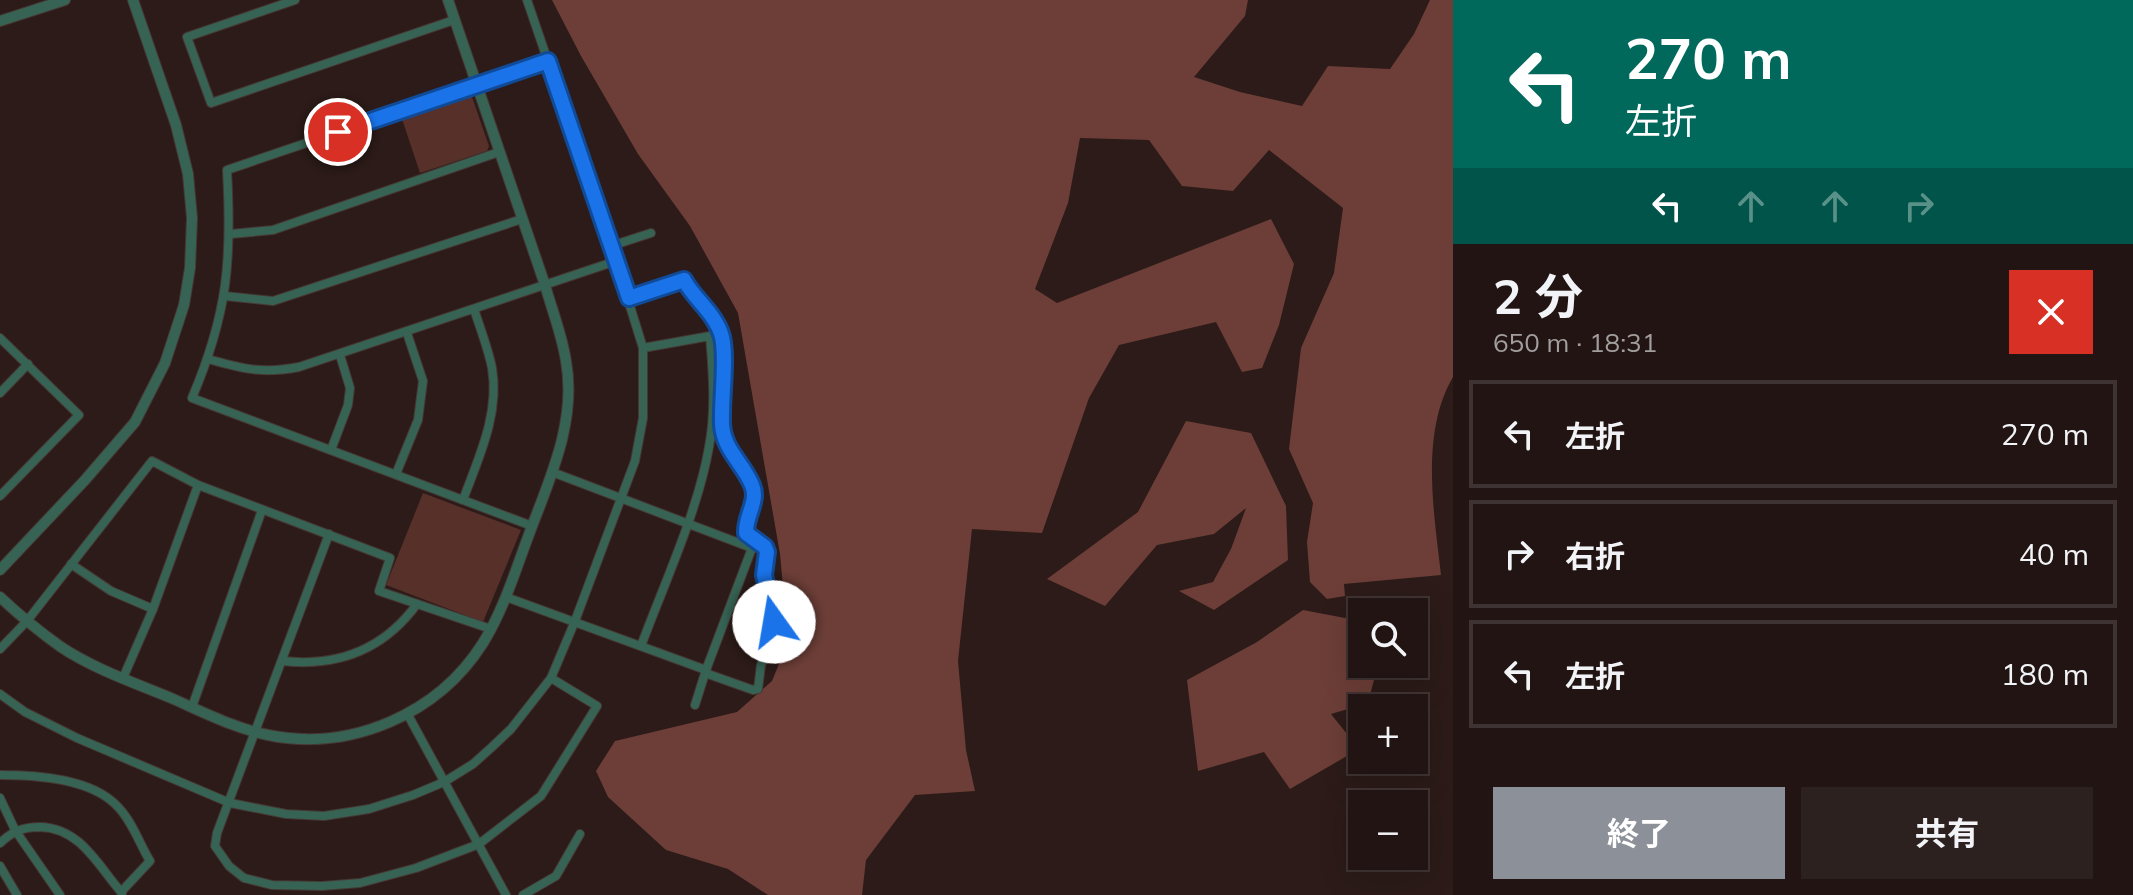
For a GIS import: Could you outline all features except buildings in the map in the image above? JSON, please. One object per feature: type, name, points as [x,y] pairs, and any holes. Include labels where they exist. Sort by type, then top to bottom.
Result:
[{"type":"street","points":[[0,21],[65,0]]},
{"type":"street","points":[[0,570],[76,491],[135,422],[165,363],[184,305],[190,268],[192,218],[188,174],[176,125],[133,0]]},
{"type":"street","points":[[295,0],[187,37],[211,103],[454,20]]},
{"type":"street","points":[[0,597],[64,649],[123,678],[255,732],[296,739],[331,738],[367,731],[408,715],[451,682],[473,657],[506,597],[552,472],[565,430],[568,375],[545,285],[448,0]]},
{"type":"street","points":[[0,694],[25,712],[77,738],[230,803],[286,814],[324,816],[369,809],[444,782],[473,764],[511,729],[551,678],[635,461],[643,418],[643,348],[629,298],[527,0]]},
{"type":"street","points":[[532,526],[192,398],[208,359],[225,296],[231,234],[227,170],[548,61]]},
{"type":"street","points":[[231,234],[273,230],[499,152]]},
{"type":"street","points":[[225,296],[273,301],[522,219]]},
{"type":"street","points":[[611,246],[651,233]]},
{"type":"street","points":[[208,359],[247,370],[275,371],[340,355],[616,261]]},
{"type":"street","points":[[506,597],[706,670],[708,674],[758,689],[761,665],[776,632],[764,575],[767,552],[746,533],[755,496],[752,484],[733,456],[722,426],[723,352],[718,325],[684,280],[629,298]]},
{"type":"street","points":[[463,500],[491,418],[494,386],[489,357],[474,309]]},
{"type":"street","points":[[396,474],[418,420],[423,381],[407,333]]},
{"type":"street","points":[[641,646],[700,488],[710,444],[713,399],[710,336],[643,348]]},
{"type":"street","points":[[0,338],[79,415],[0,496]]},
{"type":"street","points":[[331,450],[348,405],[350,388],[340,355]]},
{"type":"street","points":[[0,393],[28,364]]},
{"type":"street","points":[[0,649],[27,621],[152,461],[198,485],[390,558],[379,591],[491,629]]},
{"type":"street","points":[[552,472],[752,548],[695,705]]},
{"type":"street","points":[[123,678],[153,609],[198,485]]},
{"type":"street","points":[[192,707],[262,510]]},
{"type":"street","points":[[329,534],[217,833],[215,846],[229,866],[244,878],[272,885],[322,886],[372,881],[479,844],[541,796],[597,706],[551,678]]},
{"type":"street","points":[[71,564],[111,591],[153,609]]},
{"type":"street","points":[[283,661],[327,662],[364,650],[402,624],[417,604]]},
{"type":"street","points":[[408,715],[506,895]]},
{"type":"street","points":[[0,775],[42,775],[106,797],[119,808],[150,861],[122,894],[88,849],[71,835],[51,827],[15,830],[0,843]]},
{"type":"street","points":[[0,798],[15,830],[60,895]]},
{"type":"street","points":[[523,895],[556,876],[580,834]]},
{"type":"street","points":[[0,866],[17,895]]},
{"type":"shaded area","points":[[552,0],[1248,0],[1245,16],[1194,77],[1240,92],[1302,106],[1328,66],[1390,69],[1414,34],[1430,0],[1453,0],[1453,377],[1436,423],[1432,474],[1441,575],[1344,584],[1345,596],[1327,599],[1310,582],[1307,542],[1313,503],[1289,449],[1301,348],[1334,273],[1343,208],[1269,150],[1233,191],[1182,186],[1149,140],[1080,138],[1068,203],[1035,289],[1057,303],[1271,219],[1294,264],[1279,325],[1262,368],[1242,372],[1216,322],[1119,345],[1089,398],[1042,533],[972,529],[958,661],[966,750],[975,791],[915,795],[866,860],[862,895],[768,895],[728,869],[666,850],[608,797],[596,771],[615,741],[737,712],[772,681],[788,642],[780,554],[738,313],[690,226],[638,154]]},
{"type":"shaded area","points":[[468,95],[472,97],[489,146],[487,151],[420,173],[401,116]]},
{"type":"shaded area","points":[[1186,421],[1251,433],[1286,506],[1288,560],[1214,610],[1179,591],[1213,582],[1231,549],[1246,508],[1214,534],[1157,545],[1105,606],[1047,579],[1138,512]]},
{"type":"shaded area","points":[[423,493],[521,530],[483,622],[386,585]]},
{"type":"shaded area","points":[[1303,610],[1345,618],[1348,616],[1348,678],[1374,678],[1370,694],[1348,694],[1348,709],[1331,714],[1348,735],[1348,755],[1290,789],[1264,752],[1198,771],[1187,680],[1257,642]]},
{"type":"route","points":[[338,132],[548,61],[629,298],[684,280],[718,325],[723,352],[722,426],[733,456],[752,484],[755,496],[746,533],[767,552],[764,575],[774,622]]}]
